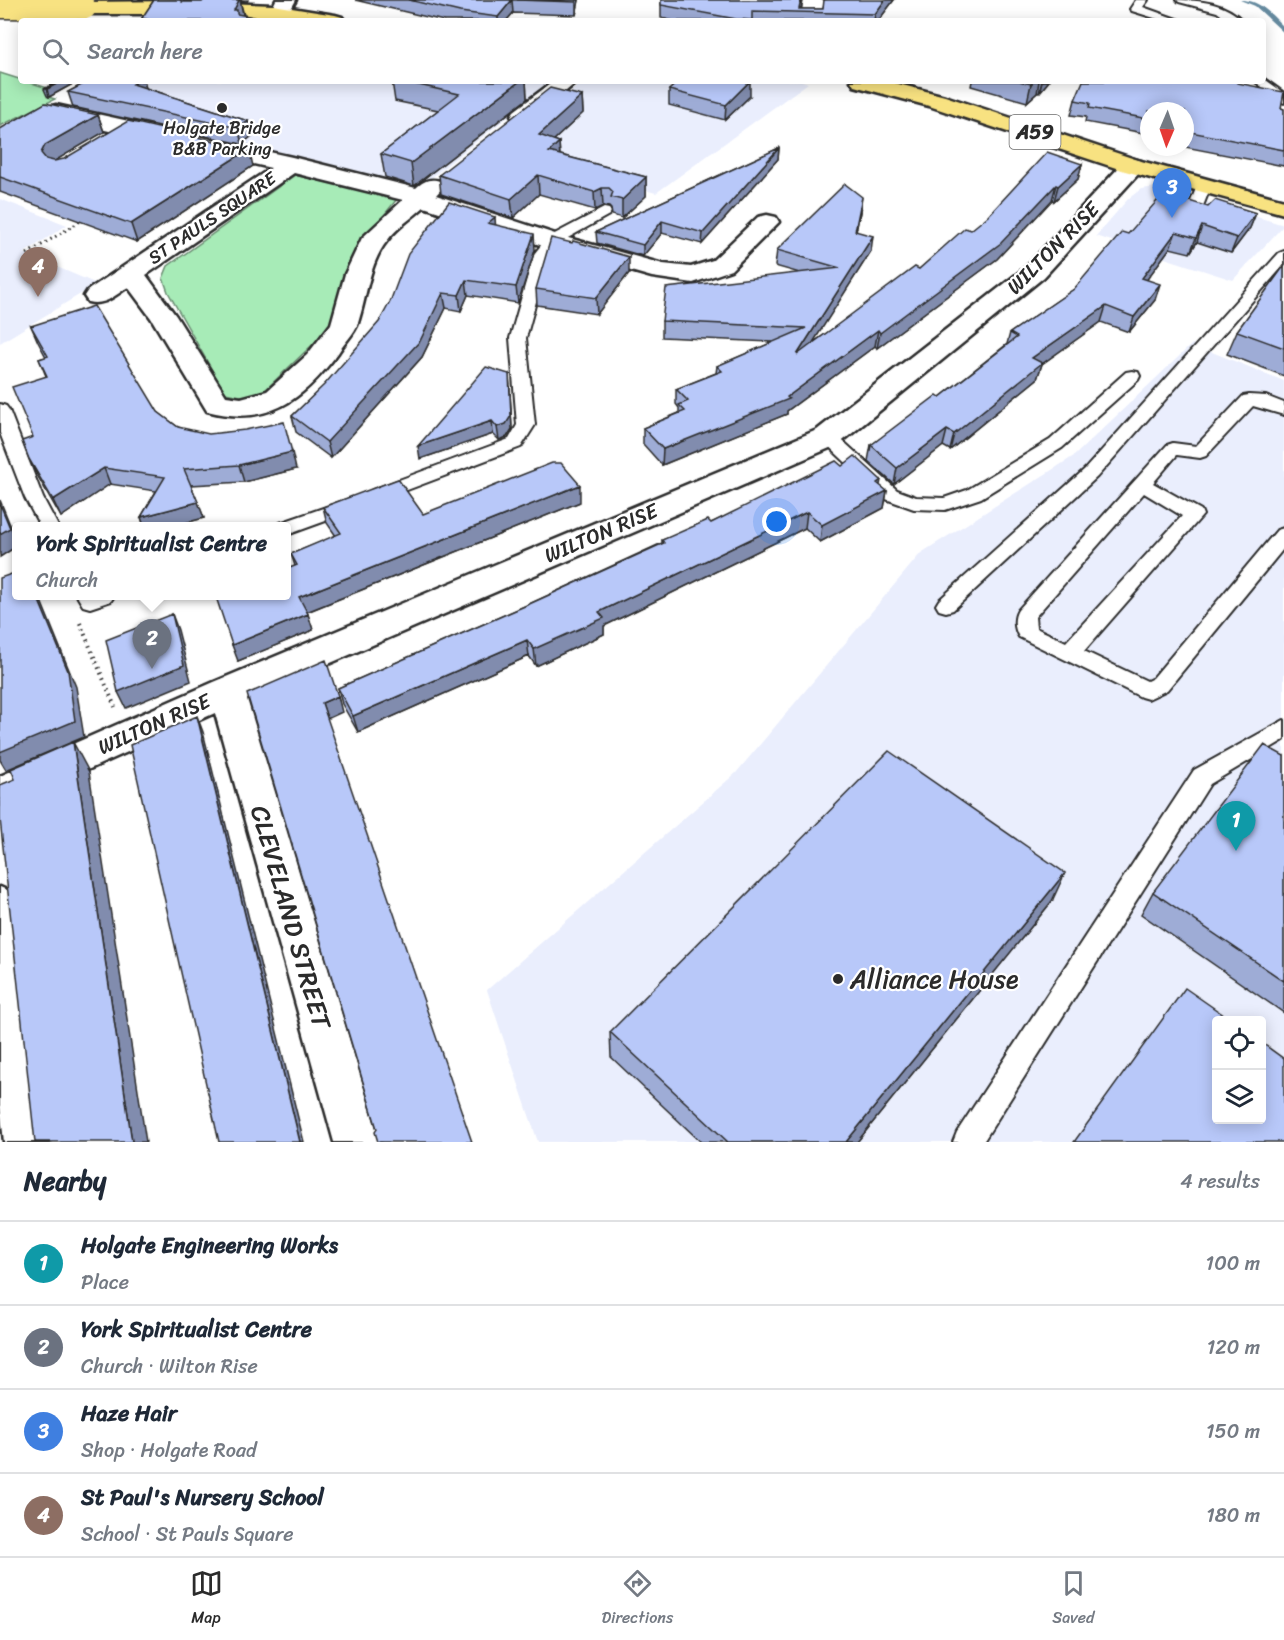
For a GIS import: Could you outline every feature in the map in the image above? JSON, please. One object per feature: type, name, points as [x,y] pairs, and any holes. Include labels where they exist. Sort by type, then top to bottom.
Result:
[{"type":"main road","points":[[0,7],[85,8],[201,15],[283,6],[325,18]]},
{"type":"main road","name":"A59","points":[[873,84],[937,101],[1133,166],[1200,196],[1284,207]]},
{"type":"street","points":[[811,18],[814,0]]},
{"type":"street","points":[[502,132],[563,84]]},
{"type":"street","points":[[79,93],[43,112],[131,128],[390,188],[552,241],[661,272],[693,275],[722,265],[767,222]]},
{"type":"street","points":[[101,146],[131,128]]},
{"type":"street","name":"ST PAULS SQUARE","points":[[97,296],[292,164]]},
{"type":"street","name":"WILTON RISE","points":[[0,792],[227,692],[828,437],[1035,272],[1133,166]]},
{"type":"street","name":"ST PAULS SQUARE","points":[[131,273],[163,316],[217,404],[241,407],[259,405],[277,398],[309,368],[344,325],[358,274],[375,238],[418,197],[446,175]]},
{"type":"street","name":"CLEVELAND STREET","points":[[227,692],[357,1142]]},
{"type":"street","points":[[0,906],[27,1142]]},
{"type":"lane","points":[[1142,0],[1136,9],[1166,18]]},
{"type":"lane","points":[[1183,0],[1221,10],[1233,18]]},
{"type":"lane","points":[[1264,84],[1284,99]]},
{"type":"lane","points":[[291,527],[515,443],[526,425],[518,338],[542,254],[552,241],[604,212]]},
{"type":"lane","points":[[946,605],[1091,473],[1283,258]]},
{"type":"lane","points":[[828,437],[890,494],[914,503],[945,504],[974,494],[1056,444],[1132,376]]},
{"type":"lane","points":[[1284,409],[1266,402],[1249,400],[1200,452],[1173,450],[1025,615],[1026,632],[1148,691],[1160,684],[1284,535]]},
{"type":"lane","points":[[0,410],[34,498],[47,522]]},
{"type":"lane","points":[[1069,653],[1194,515],[1142,484]]},
{"type":"lane","points":[[967,1142],[1202,777],[1284,729]]},
{"type":"path","points":[[29,251],[93,213]]},
{"type":"path","points":[[91,600],[77,615],[127,736]]},
{"type":"shaded area","points":[[113,84],[549,84],[416,190],[74,107]]},
{"type":"shaded area","points":[[580,84],[807,84],[656,193],[554,166],[506,142]]},
{"type":"shaded area","points":[[1157,187],[1284,225],[1233,280],[1096,236],[1128,199],[1141,189]]},
{"type":"shaded area","points":[[0,199],[67,225],[24,253],[97,284],[0,343]]},
{"type":"shaded area","points":[[1192,344],[1284,381],[1284,1142],[538,1142],[487,990],[736,773],[921,553],[1074,456]]},
{"type":"green space","points":[[0,73],[18,79],[18,84],[35,84],[57,91],[48,97],[55,99],[0,126]]},
{"type":"green space","points":[[295,175],[397,199],[363,241],[332,326],[263,392],[246,397],[225,393],[168,292],[163,278],[168,266]]},
{"type":"building","points":[[154,0],[202,2],[204,0],[239,0],[234,10],[237,10],[237,14],[257,18],[142,18]]},
{"type":"building","points":[[409,0],[512,0],[498,17],[460,12]]},
{"type":"building","points":[[517,0],[576,0],[576,2]]},
{"type":"building","points":[[661,0],[801,0],[799,9],[823,9],[824,0],[885,0],[875,14],[752,11],[752,18],[731,18],[661,5]]},
{"type":"building","points":[[83,84],[133,84],[248,121],[238,128],[68,92]]},
{"type":"building","points":[[414,84],[516,84],[411,163],[381,154],[459,94]]},
{"type":"building","points":[[676,84],[747,84],[726,105],[669,90]]},
{"type":"building","points":[[1082,84],[1242,84],[1284,92],[1281,108],[1284,109],[1284,150],[1194,133],[1194,102],[1140,102],[1140,117],[1089,108],[1090,103],[1075,100]]},
{"type":"building","points":[[550,88],[582,96],[539,135],[559,142],[549,152],[646,177],[622,200],[611,197],[613,192],[609,188],[602,188],[594,192],[538,175],[511,199],[439,175]]},
{"type":"building","points":[[45,103],[98,115],[45,145],[41,153],[46,159],[54,161],[64,159],[128,121],[249,149],[131,224],[0,177],[0,129]]},
{"type":"building","points":[[779,148],[703,233],[662,221],[643,245],[596,232]]},
{"type":"building","points":[[1047,152],[1082,164],[1058,186],[1056,185],[1001,243],[880,333],[878,330],[787,397],[789,399],[663,449],[643,428],[685,411],[679,405],[688,401],[676,389],[722,371],[717,366],[806,328],[662,321],[666,288],[840,268],[777,250],[845,184],[862,197],[855,231],[873,236],[797,355],[915,267],[919,269],[965,228],[971,230],[988,216]]},
{"type":"building","points":[[1164,193],[1208,207],[1215,200],[1256,213],[1237,238],[1202,226],[1196,238],[1176,232],[1142,278],[1160,284],[1134,317],[1106,306],[1032,358],[1042,363],[954,434],[947,430],[897,468],[871,445],[937,395],[940,397],[1017,337],[1010,333],[1074,289],[1122,232],[1128,234]]},
{"type":"building","points":[[449,202],[495,217],[488,223],[534,234],[516,287],[466,280],[459,295],[443,293],[420,341],[327,442],[292,416],[324,385],[379,322],[390,302],[408,254]]},
{"type":"building","points":[[551,238],[572,243],[573,241],[629,257],[596,298],[536,289]]},
{"type":"building","points":[[1284,266],[1284,348],[1237,331]]},
{"type":"building","points":[[94,306],[158,412],[178,427],[209,434],[284,422],[292,452],[239,465],[184,469],[198,502],[141,517],[165,477],[104,468],[53,500],[29,459],[22,441],[33,437],[12,387],[47,376],[39,359],[48,356],[31,326]]},
{"type":"building","points":[[486,367],[509,374],[511,416],[506,424],[497,427],[492,421],[418,446]]},
{"type":"building","points":[[855,456],[881,480],[877,483],[887,491],[822,525],[807,512],[599,612],[604,618],[534,649],[527,640],[353,716],[338,688],[664,543],[662,540],[708,520],[711,523],[836,461],[842,466]]},
{"type":"building","points":[[552,463],[561,463],[580,485],[299,597],[308,614],[232,645],[217,600],[291,600],[291,567],[297,565],[291,554],[341,533],[323,507],[398,479],[423,514]]},
{"type":"building","points":[[0,504],[10,528],[0,534]]},
{"type":"building","points":[[12,574],[12,600],[39,600],[68,671],[75,721],[0,752],[0,578]]},
{"type":"building","points":[[172,614],[184,665],[118,692],[106,640]]},
{"type":"building","points":[[326,660],[338,696],[322,703],[472,1142],[378,1142],[375,1132],[377,1129],[247,694]]},
{"type":"building","points":[[197,716],[300,1142],[219,1142],[130,745]]},
{"type":"building","points":[[73,742],[132,1142],[35,1142],[0,819],[0,785],[15,779],[11,769]]},
{"type":"building","points":[[1264,745],[1284,756],[1284,981],[1153,892]]},
{"type":"building","name":"Alliance House","points":[[889,751],[1065,873],[846,1142],[728,1142],[610,1032]]},
{"type":"building","points":[[1185,988],[1225,1016],[1212,1016],[1212,1124],[1266,1124],[1266,1046],[1284,1059],[1284,1142],[1074,1142]]},
{"type":"waterway","points":[[1243,0],[1257,5],[1284,31]]},
{"type":"railway","points":[[0,2],[7,0]]},
{"type":"railway","points":[[0,16],[48,0]]},
{"type":"place","name":"Holgate Bridge B&B Parking","points":[[222,108]]},
{"type":"place","name":"Haze Hair","points":[[1172,218]]},
{"type":"place","name":"St Paul's Nursery School","points":[[38,297]]},
{"type":"place","name":"York Spiritualist Centre","points":[[152,669]]},
{"type":"place","name":"Holgate Engineering Works","points":[[1236,851]]},
{"type":"place","name":"Alliance House","points":[[838,979]]}]
